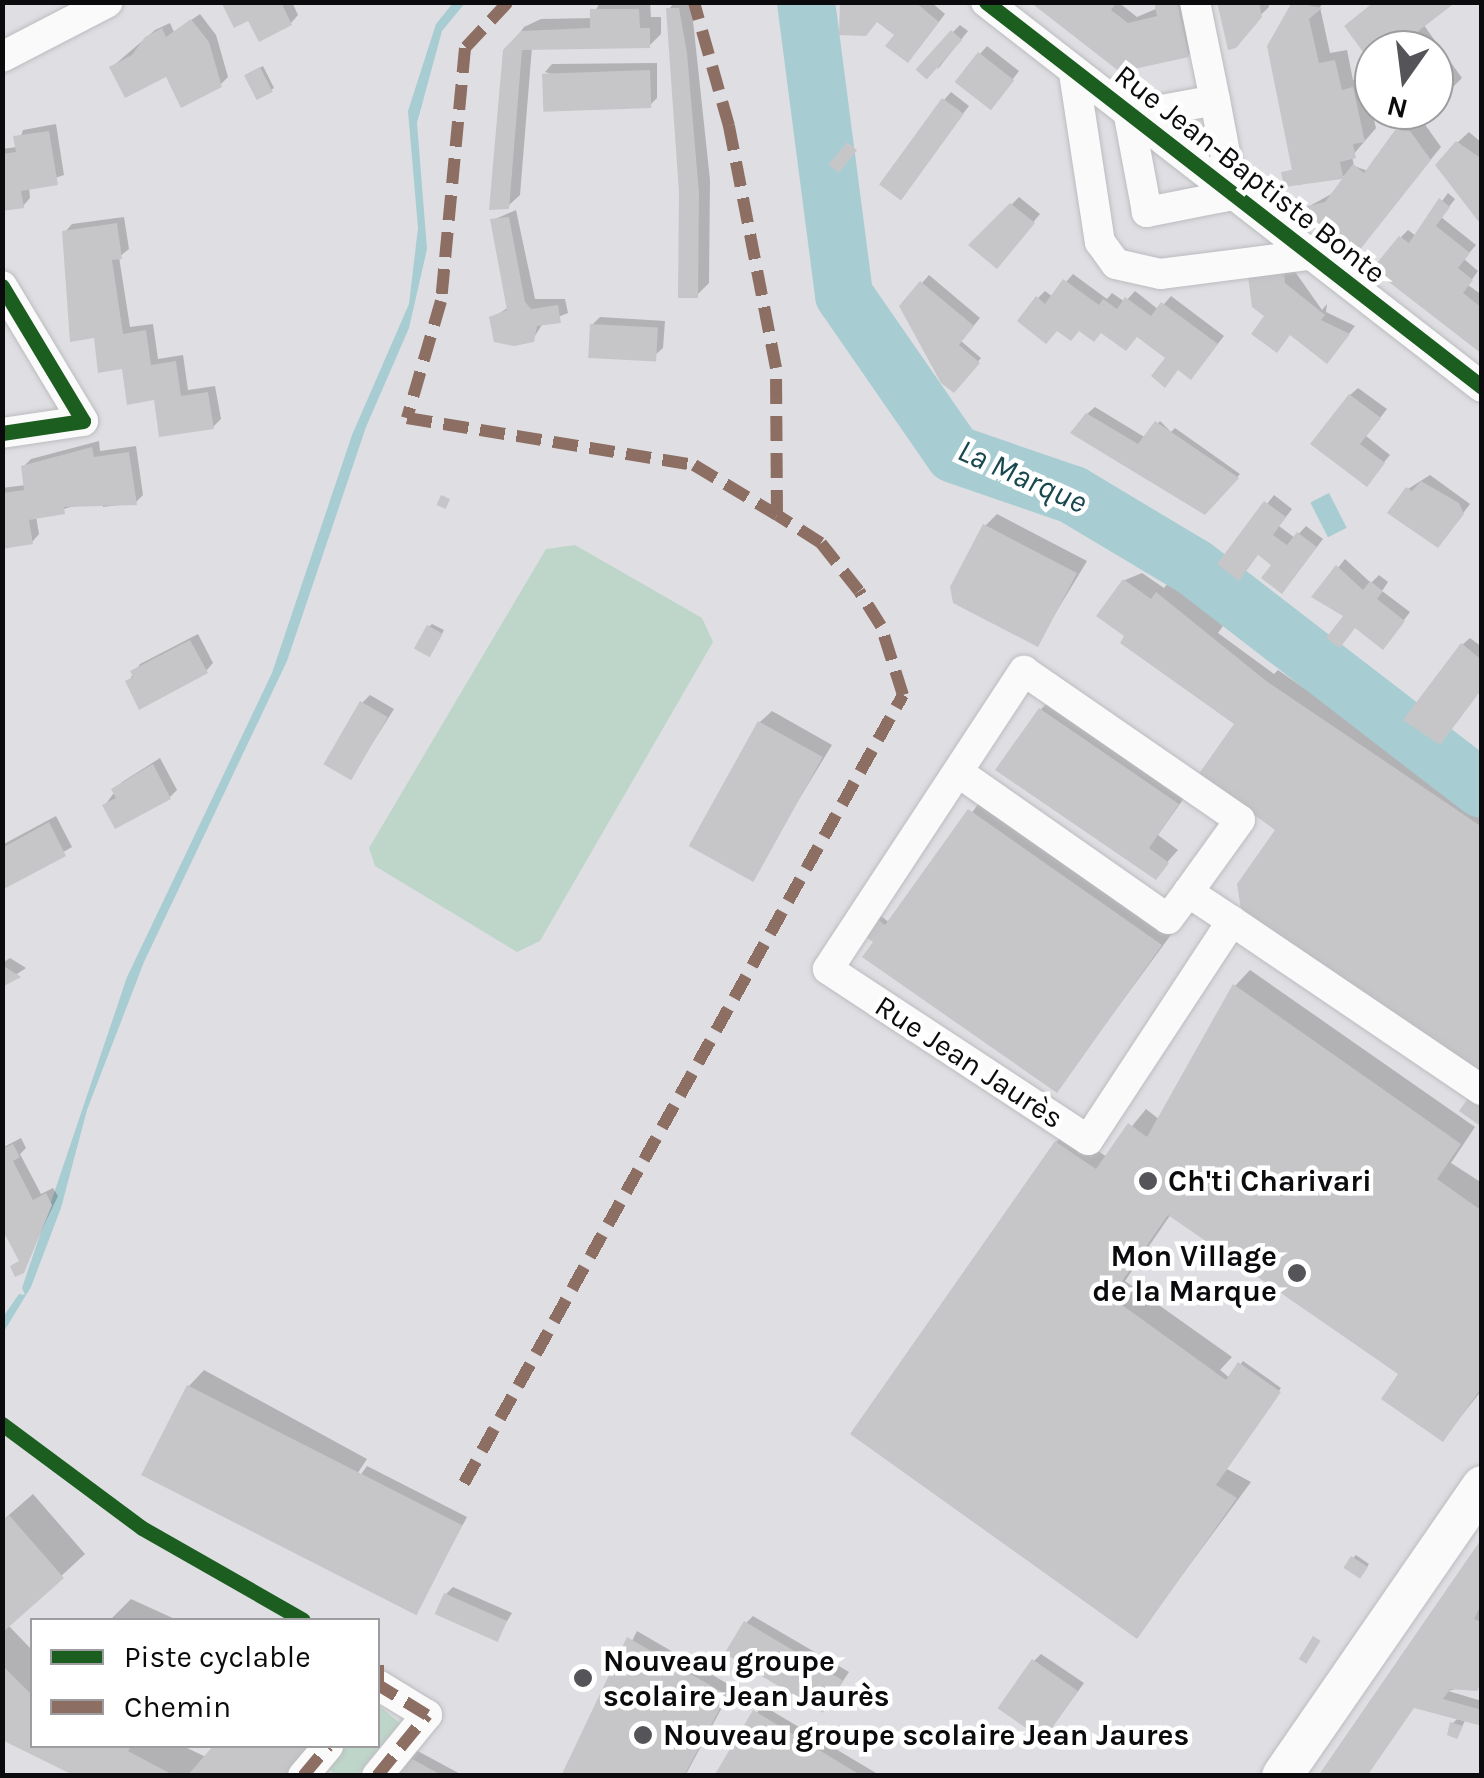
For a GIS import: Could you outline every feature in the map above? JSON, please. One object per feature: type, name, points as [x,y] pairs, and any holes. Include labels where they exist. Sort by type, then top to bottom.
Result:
[{"type":"main road","points":[[1282,1776],[1482,1486]]},
{"type":"street","points":[[2,58],[108,2]]},
{"type":"street","name":"Rue Jean-Baptiste Bonte","points":[[986,2],[1482,387]]},
{"type":"street","points":[[1194,2],[1215,100],[1234,196],[1147,212],[1129,116],[1215,100]]},
{"type":"street","name":"Rue Jean-Baptiste Bonte","points":[[1074,73],[1100,242],[1116,264],[1160,274],[1309,255]]},
{"type":"street","points":[[2,286],[84,421],[2,433]]},
{"type":"street","name":"Rue Jean Jaurès","points":[[958,772],[1168,919],[1240,820],[1024,671],[828,969],[1088,1140],[1232,921]]},
{"type":"street","points":[[1188,892],[1482,1090]]},
{"type":"street","points":[[378,1776],[427,1715],[380,1686]]},
{"type":"street","points":[[303,1776],[326,1748]]},
{"type":"green space","points":[[575,545],[702,618],[713,642],[540,941],[517,952],[375,866],[369,848],[546,549]]},
{"type":"green space","points":[[380,1707],[400,1723],[380,1747]]},
{"type":"green space","points":[[343,1748],[379,1748],[357,1775],[336,1775],[327,1768]]},
{"type":"water","points":[[453,3],[465,3],[442,31],[417,123],[427,249],[409,328],[366,427],[287,661],[144,962],[87,1110],[61,1208],[31,1287],[3,1333],[3,1317],[19,1294],[25,1295],[22,1288],[127,977],[272,673],[352,435],[409,304],[418,228],[408,111],[436,24]]},
{"type":"water","points":[[1329,493],[1347,528],[1328,537],[1310,503]]},
{"type":"building","points":[[221,2],[281,2],[292,25],[259,42],[248,21],[234,28]]},
{"type":"building","points":[[840,2],[915,2],[939,22],[908,63],[885,46],[894,35],[877,22],[866,36],[839,35]]},
{"type":"building","points":[[1030,2],[1117,2],[1111,10],[1128,23],[1157,16],[1154,2],[1177,2],[1189,57],[1120,72]]},
{"type":"building","points":[[1217,2],[1259,2],[1262,17],[1236,48],[1228,50]]},
{"type":"building","points":[[1292,2],[1322,8],[1309,19],[1319,63],[1335,60],[1342,90],[1353,87],[1354,130],[1362,130],[1365,142],[1353,144],[1356,158],[1340,162],[1343,177],[1353,164],[1364,173],[1395,130],[1410,131],[1431,160],[1355,256],[1301,214],[1304,207],[1325,202],[1342,179],[1284,187],[1281,172],[1292,170],[1267,46]]},
{"type":"building","points":[[1374,2],[1456,2],[1420,30],[1354,30],[1354,40],[1344,26]]},
{"type":"building","points":[[666,8],[679,8],[687,53],[699,193],[698,298],[678,298],[679,192]]},
{"type":"building","points":[[590,9],[639,9],[640,28],[650,28],[650,48],[522,50],[509,209],[489,210],[503,50],[521,31],[590,28]]},
{"type":"building","points":[[191,19],[209,42],[222,87],[181,108],[166,77],[125,98],[109,67],[132,55],[145,37],[162,28],[166,37]]},
{"type":"building","points":[[951,30],[962,40],[927,79],[916,69]]},
{"type":"building","points":[[978,52],[1014,80],[991,110],[955,82]]},
{"type":"building","points":[[260,67],[273,92],[257,100],[244,75]]},
{"type":"building","points":[[650,70],[651,108],[543,112],[542,74]]},
{"type":"building","points":[[942,98],[964,114],[901,200],[879,185]]},
{"type":"building","points":[[49,131],[58,185],[21,191],[24,208],[2,211],[2,154],[16,152],[13,136]]},
{"type":"building","points":[[1456,141],[1482,159],[1482,226],[1435,165]]},
{"type":"building","points":[[847,142],[857,150],[839,173],[829,165]]},
{"type":"building","points":[[1439,198],[1450,207],[1436,226],[1470,253],[1458,268],[1473,280],[1463,293],[1482,308],[1482,354],[1372,269],[1399,236],[1409,243]]},
{"type":"building","points":[[1010,203],[1035,223],[997,269],[968,245]]},
{"type":"building","points":[[509,217],[525,302],[531,309],[558,305],[561,323],[537,326],[534,342],[514,346],[494,342],[489,317],[507,310],[490,219]]},
{"type":"building","points":[[117,223],[122,259],[112,260],[123,334],[146,330],[151,365],[176,361],[181,396],[208,392],[214,429],[159,437],[154,400],[127,405],[122,369],[98,373],[94,338],[70,342],[62,231]]},
{"type":"building","points":[[1284,272],[1285,283],[1325,315],[1321,320],[1350,334],[1327,364],[1290,335],[1277,353],[1251,334],[1264,316],[1252,307],[1248,276]]},
{"type":"building","points":[[1063,279],[1099,305],[1103,299],[1117,309],[1125,297],[1151,316],[1161,302],[1218,344],[1191,380],[1178,370],[1165,388],[1151,376],[1165,358],[1137,337],[1126,351],[1101,333],[1094,342],[1079,331],[1071,341],[1057,331],[1046,344],[1017,321],[1036,296],[1045,304]]},
{"type":"building","points":[[920,281],[974,326],[959,345],[980,363],[954,393],[941,383],[899,306]]},
{"type":"building","points":[[590,324],[658,328],[656,362],[588,358]]},
{"type":"building","points":[[1349,394],[1381,418],[1360,444],[1385,463],[1367,487],[1310,444]]},
{"type":"building","points":[[1086,413],[1138,444],[1155,421],[1239,478],[1205,515],[1070,433]]},
{"type":"building","points":[[92,447],[94,457],[129,452],[137,505],[64,507],[65,514],[29,520],[33,544],[2,549],[2,493],[24,490],[21,466]]},
{"type":"building","points":[[1421,481],[1459,503],[1464,514],[1438,548],[1387,513],[1406,487],[1412,491]]},
{"type":"building","points":[[441,495],[450,499],[446,509],[437,505]]},
{"type":"building","points":[[1264,501],[1286,517],[1273,535],[1287,545],[1297,532],[1317,547],[1282,594],[1261,578],[1271,565],[1258,555],[1239,581],[1217,564]]},
{"type":"building","points":[[983,524],[1077,573],[1038,647],[953,603],[950,587]]},
{"type":"building","points":[[1336,565],[1363,590],[1370,581],[1383,591],[1377,599],[1405,621],[1383,650],[1355,628],[1340,648],[1326,638],[1343,616],[1311,597]]},
{"type":"building","points":[[1123,579],[1151,599],[1156,592],[1265,680],[1482,827],[1482,1077],[1241,910],[1237,884],[1275,830],[1198,775],[1234,724],[1120,643],[1124,636],[1096,616]]},
{"type":"building","points":[[427,625],[443,634],[430,657],[414,649]]},
{"type":"building","points":[[190,640],[208,673],[139,710],[125,681],[133,677],[130,671]]},
{"type":"building","points":[[1461,643],[1482,660],[1482,689],[1440,745],[1403,720]]},
{"type":"building","points":[[360,701],[388,717],[351,780],[324,764]]},
{"type":"building","points":[[1039,708],[1179,804],[1149,848],[1169,863],[1156,880],[995,770]]},
{"type":"building","points":[[758,721],[823,757],[753,882],[689,846]]},
{"type":"building","points":[[153,764],[171,799],[115,829],[102,805],[116,798],[111,789]]},
{"type":"building","points":[[968,809],[1162,945],[1057,1093],[862,957],[873,942],[860,933],[873,916],[885,925]]},
{"type":"building","points":[[49,822],[66,856],[2,890],[2,848]]},
{"type":"building","points":[[2,965],[21,977],[2,987]]},
{"type":"building","points":[[1233,984],[1461,1144],[1437,1179],[1482,1211],[1482,1387],[1443,1442],[1381,1399],[1398,1374],[1168,1215],[1111,1297],[1226,1380],[1238,1362],[1281,1392],[1216,1485],[1237,1498],[1137,1639],[850,1434],[1055,1141],[1096,1169],[1128,1123],[1147,1137]]},
{"type":"building","points":[[1469,1097],[1482,1106],[1482,1127],[1459,1111]]},
{"type":"building","points":[[13,1144],[20,1157],[13,1161],[33,1200],[46,1193],[52,1205],[24,1273],[15,1277],[10,1266],[19,1261],[2,1229],[2,1149]]},
{"type":"building","points":[[187,1385],[462,1525],[416,1615],[141,1475]]},
{"type":"building","points":[[9,1515],[64,1578],[2,1633],[2,1521]]},
{"type":"building","points":[[1482,1538],[1482,1603],[1474,1619],[1482,1622],[1482,1680],[1477,1691],[1450,1689],[1443,1699],[1482,1710],[1482,1726],[1414,1708],[1367,1776],[1318,1776]]},
{"type":"building","points":[[1351,1556],[1368,1567],[1360,1579],[1343,1568]]},
{"type":"building","points":[[444,1593],[507,1621],[498,1642],[435,1614]]},
{"type":"building","points":[[744,1621],[843,1680],[823,1713],[724,1654]]},
{"type":"building","points":[[1313,1636],[1321,1641],[1306,1664],[1299,1659]]},
{"type":"building","name":"Nouveau groupe scolaire Jean Jaures","points":[[627,1637],[727,1695],[684,1776],[561,1776]]},
{"type":"building","points":[[1032,1659],[1078,1691],[1043,1740],[998,1708]]},
{"type":"building","points":[[2,1665],[30,1693],[30,1748],[130,1748],[128,1751],[175,1776],[75,1776],[2,1740]]},
{"type":"building","points":[[753,1710],[862,1776],[714,1776]]},
{"type":"building","points":[[1450,1722],[1463,1726],[1457,1739],[1447,1735]]},
{"type":"building","points":[[211,1748],[310,1748],[288,1776],[187,1776]]},
{"type":"building","points":[[405,1755],[443,1776],[388,1776]]},
{"type":"waterway","name":"La Marque","points":[[806,2],[844,295],[954,454],[1073,495],[1195,568],[1482,789]]},
{"type":"marked path","points":[[508,2],[465,48],[441,301],[407,418],[694,465],[777,515]]},
{"type":"marked path","points":[[464,1483],[903,695],[881,626],[859,591],[821,543],[777,515],[776,368],[729,126],[694,2]]},
{"type":"marked path","points":[[377,1776],[427,1715],[380,1686]]},
{"type":"marked path","points":[[303,1776],[326,1748]]},
{"type":"cycle path","points":[[986,2],[1482,387]]},
{"type":"cycle path","points":[[2,286],[83,421],[2,433]]},
{"type":"cycle path","points":[[2,1424],[142,1528],[300,1618]]},
{"type":"place","name":"Ch'ti Charivari","points":[[1148,1181]]},
{"type":"place","name":"Mon Village de la Marque","points":[[1297,1273]]},
{"type":"place","name":"Nouveau groupe scolaire Jean Jaurès","points":[[583,1678]]},
{"type":"place","name":"Nouveau groupe scolaire Jean Jaures","points":[[643,1735]]}]
